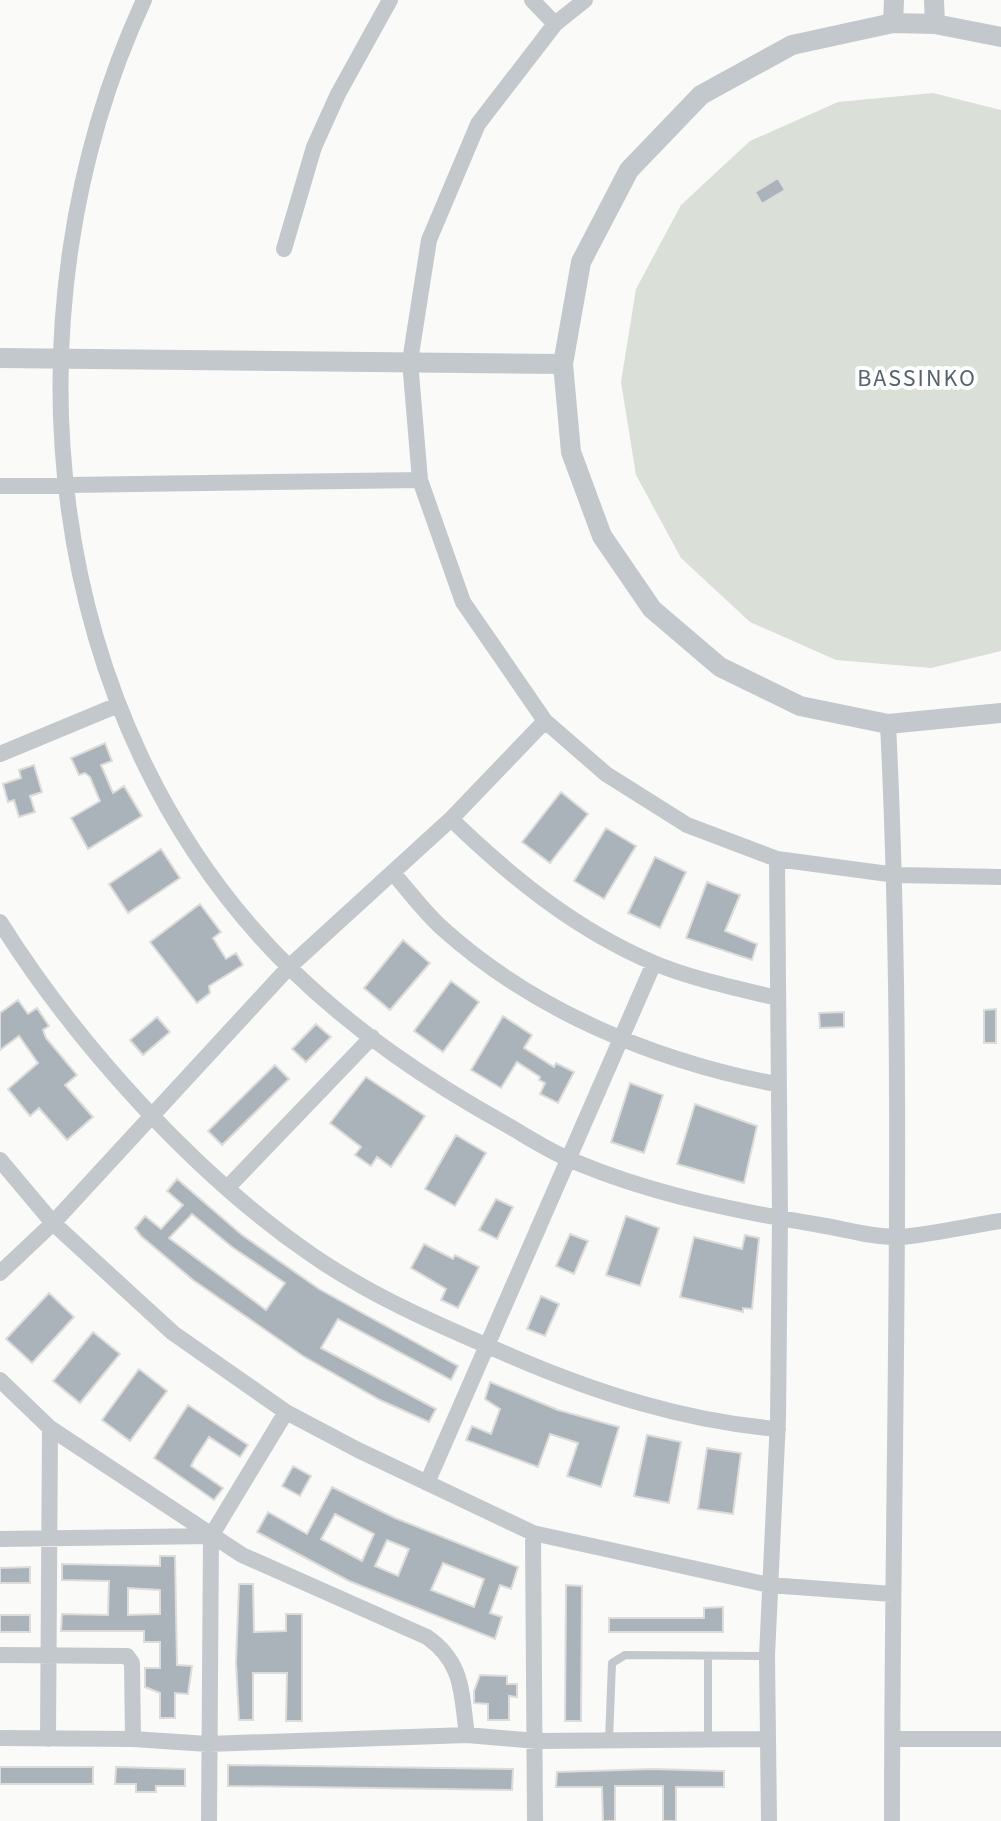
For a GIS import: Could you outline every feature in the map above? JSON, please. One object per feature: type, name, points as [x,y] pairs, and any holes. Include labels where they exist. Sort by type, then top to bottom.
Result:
[{"type":"street","points":[[144,0],[121,46],[85,150],[62,258],[54,359],[59,486],[91,633],[118,705],[148,774],[209,872],[289,967],[372,1037],[429,1082],[570,1160],[673,1196],[897,1237],[1001,1221]]},
{"type":"street","points":[[284,249],[314,147],[338,94],[390,0]]},
{"type":"street","points":[[532,0],[555,24]]},
{"type":"street","points":[[585,0],[555,24],[478,124],[429,240],[410,361],[420,480],[463,602],[545,721],[606,774],[687,825],[777,859],[896,875],[1001,877]]},
{"type":"street","points":[[893,23],[894,0]]},
{"type":"street","points":[[934,0],[935,24]]},
{"type":"street","points":[[1001,37],[935,24],[893,23],[792,45],[701,95],[629,170],[581,262],[563,364],[571,452],[602,536],[652,609],[720,667],[800,706],[888,724],[1001,713]]},
{"type":"street","points":[[0,358],[563,364]]},
{"type":"street","points":[[0,486],[420,480]]},
{"type":"street","points":[[0,754],[118,705]]},
{"type":"street","points":[[0,1273],[53,1223],[289,967],[451,819],[545,721]]},
{"type":"street","points":[[888,724],[896,875],[897,1237],[892,1821]]},
{"type":"street","points":[[451,819],[536,896],[654,963],[777,998]]},
{"type":"street","points":[[769,1821],[767,1656],[778,1429],[780,1218],[776,1084],[777,859]]},
{"type":"street","points":[[393,873],[441,927],[502,975],[564,1011],[683,1062],[776,1084]]},
{"type":"street","points":[[0,922],[50,998],[153,1114],[228,1187],[312,1255],[413,1314],[573,1382],[718,1424],[778,1429]]},
{"type":"street","points":[[427,1483],[654,963]]},
{"type":"street","points":[[228,1187],[372,1037]]},
{"type":"street","points":[[0,1160],[53,1223],[173,1333],[286,1412],[427,1483],[533,1533],[769,1585],[892,1594]]},
{"type":"street","points":[[0,1380],[50,1428],[242,1555],[427,1637],[447,1651],[458,1673],[467,1735]]},
{"type":"street","points":[[209,1821],[211,1536],[286,1412]]},
{"type":"street","points":[[48,1739],[50,1428]]},
{"type":"street","points":[[533,1533],[537,1741],[535,1821]]},
{"type":"street","points":[[0,1539],[211,1536]]},
{"type":"street","points":[[0,1655],[131,1659],[133,1739]]},
{"type":"street","points":[[0,1738],[133,1739],[208,1744],[467,1735],[537,1741],[767,1739]]},
{"type":"street","points":[[892,1739],[1001,1739]]},
{"type":"lane","points":[[609,1740],[612,1663],[616,1658],[625,1655],[767,1656]]},
{"type":"lane","points":[[708,1657],[708,1739]]},
{"type":"shaded area","points":[[933,93],[1001,110],[1001,651],[931,668],[836,660],[750,622],[681,558],[636,475],[621,382],[636,289],[681,205],[750,141],[838,102]]},
{"type":"building","points":[[778,178],[785,190],[762,204],[755,192]]},
{"type":"building","points":[[105,743],[112,761],[101,765],[113,793],[124,786],[142,816],[88,849],[71,818],[100,801],[90,777],[85,773],[79,775],[71,758]]},
{"type":"building","points":[[34,765],[42,792],[30,796],[35,812],[19,817],[14,800],[8,802],[3,784],[21,778],[19,770]]},
{"type":"building","points":[[561,792],[588,814],[550,863],[522,842]]},
{"type":"building","points":[[606,828],[636,846],[604,899],[574,881]]},
{"type":"building","points":[[161,849],[180,878],[128,913],[109,884]]},
{"type":"building","points":[[655,857],[686,872],[660,928],[628,913]]},
{"type":"building","points":[[707,882],[740,895],[725,931],[757,944],[752,960],[686,938]]},
{"type":"building","points":[[200,904],[221,932],[213,938],[226,959],[236,953],[243,965],[209,986],[210,993],[197,1003],[150,942]]},
{"type":"building","points":[[403,940],[430,963],[390,1010],[364,988]]},
{"type":"building","points":[[451,981],[479,1002],[443,1052],[414,1031]]},
{"type":"building","points":[[18,1000],[28,1014],[37,1008],[49,1026],[43,1030],[46,1038],[77,1075],[65,1085],[93,1117],[67,1140],[39,1108],[30,1116],[8,1089],[38,1063],[19,1036],[0,1050],[0,1013]]},
{"type":"building","points":[[996,1009],[996,1043],[984,1043],[984,1010]]},
{"type":"building","points":[[844,1012],[844,1027],[820,1028],[819,1013]]},
{"type":"building","points":[[503,1016],[532,1035],[524,1048],[554,1067],[556,1063],[574,1072],[558,1103],[540,1094],[545,1083],[517,1062],[501,1088],[471,1070]]},
{"type":"building","points":[[157,1017],[170,1032],[143,1055],[130,1040]]},
{"type":"building","points":[[316,1024],[331,1037],[306,1062],[292,1049]]},
{"type":"building","points":[[275,1065],[289,1079],[222,1145],[208,1131]]},
{"type":"building","points":[[366,1077],[425,1116],[391,1167],[377,1157],[371,1166],[355,1155],[361,1147],[330,1123]]},
{"type":"building","points":[[630,1083],[663,1095],[644,1153],[611,1142]]},
{"type":"building","points":[[695,1104],[757,1126],[744,1183],[677,1164]]},
{"type":"building","points":[[456,1135],[486,1153],[455,1206],[425,1189]]},
{"type":"building","points":[[177,1179],[242,1235],[319,1289],[458,1366],[451,1380],[338,1319],[321,1348],[436,1409],[429,1422],[380,1400],[303,1356],[193,1280],[141,1236],[135,1228],[145,1216],[161,1229],[183,1205],[167,1191]],"holes":[[[192,1214],[232,1247],[285,1283],[266,1310],[169,1238]]]},
{"type":"building","points":[[496,1199],[513,1207],[497,1239],[479,1230]]},
{"type":"building","points":[[626,1216],[659,1228],[640,1286],[606,1275]]},
{"type":"building","points":[[570,1234],[588,1241],[574,1274],[556,1266]]},
{"type":"building","points":[[745,1235],[759,1238],[752,1309],[743,1308],[743,1312],[680,1297],[694,1237],[742,1249]]},
{"type":"building","points":[[424,1244],[453,1259],[455,1255],[479,1267],[458,1308],[441,1300],[446,1289],[411,1268]]},
{"type":"building","points":[[49,1293],[74,1317],[32,1363],[6,1339]]},
{"type":"building","points":[[541,1296],[559,1304],[545,1336],[527,1329]]},
{"type":"building","points":[[93,1332],[120,1354],[80,1403],[53,1381]]},
{"type":"building","points":[[139,1369],[167,1391],[130,1441],[102,1420]]},
{"type":"building","points":[[490,1382],[558,1410],[619,1427],[601,1487],[567,1476],[578,1443],[550,1434],[538,1467],[466,1440],[472,1426],[491,1434],[500,1409],[485,1399]]},
{"type":"building","points":[[188,1405],[248,1445],[240,1457],[209,1437],[194,1460],[191,1466],[223,1488],[214,1500],[154,1458]]},
{"type":"building","points":[[647,1435],[681,1442],[669,1503],[634,1496]]},
{"type":"building","points":[[707,1448],[741,1453],[733,1514],[698,1509]]},
{"type":"building","points":[[293,1466],[311,1476],[300,1496],[282,1486]]},
{"type":"building","points":[[332,1487],[395,1518],[518,1567],[511,1589],[500,1585],[490,1613],[502,1617],[495,1639],[349,1581],[257,1532],[268,1512],[307,1534]],"holes":[[[335,1514],[374,1534],[362,1561],[321,1539]],[[387,1540],[409,1549],[398,1576],[375,1566]],[[443,1563],[484,1579],[474,1607],[431,1590]]]},
{"type":"building","points":[[160,1556],[175,1556],[177,1665],[192,1666],[188,1694],[175,1693],[175,1718],[160,1718],[160,1693],[145,1687],[145,1668],[160,1668],[160,1642],[144,1642],[144,1631],[61,1631],[62,1614],[108,1615],[109,1581],[62,1580],[62,1564],[160,1566]],"holes":[[[128,1588],[160,1590],[160,1614],[128,1615]]]},
{"type":"building","points":[[30,1567],[30,1583],[0,1583],[0,1568]]},
{"type":"building","points":[[239,1584],[253,1584],[254,1632],[286,1631],[286,1614],[302,1614],[302,1721],[286,1721],[287,1673],[253,1673],[253,1720],[239,1720],[236,1662]]},
{"type":"building","points":[[566,1585],[582,1586],[581,1721],[565,1721]]},
{"type":"building","points":[[723,1607],[723,1632],[609,1632],[609,1618],[704,1618],[704,1608]]},
{"type":"building","points":[[0,1615],[30,1615],[30,1632],[0,1632]]},
{"type":"building","points":[[480,1675],[507,1676],[507,1684],[517,1684],[517,1697],[509,1696],[509,1720],[488,1720],[488,1704],[474,1703],[474,1691]]},
{"type":"building","points":[[228,1765],[513,1769],[512,1790],[228,1786]]},
{"type":"building","points":[[0,1767],[93,1767],[93,1784],[0,1784]]},
{"type":"building","points":[[116,1767],[185,1769],[185,1786],[156,1786],[156,1792],[136,1792],[136,1784],[115,1784]]},
{"type":"building","points":[[653,1769],[724,1771],[724,1787],[676,1787],[676,1821],[663,1821],[663,1786],[615,1786],[615,1821],[603,1821],[602,1787],[556,1787],[557,1772]]},
{"type":"district","name":"BASSINKO","points":[[917,378]]}]
